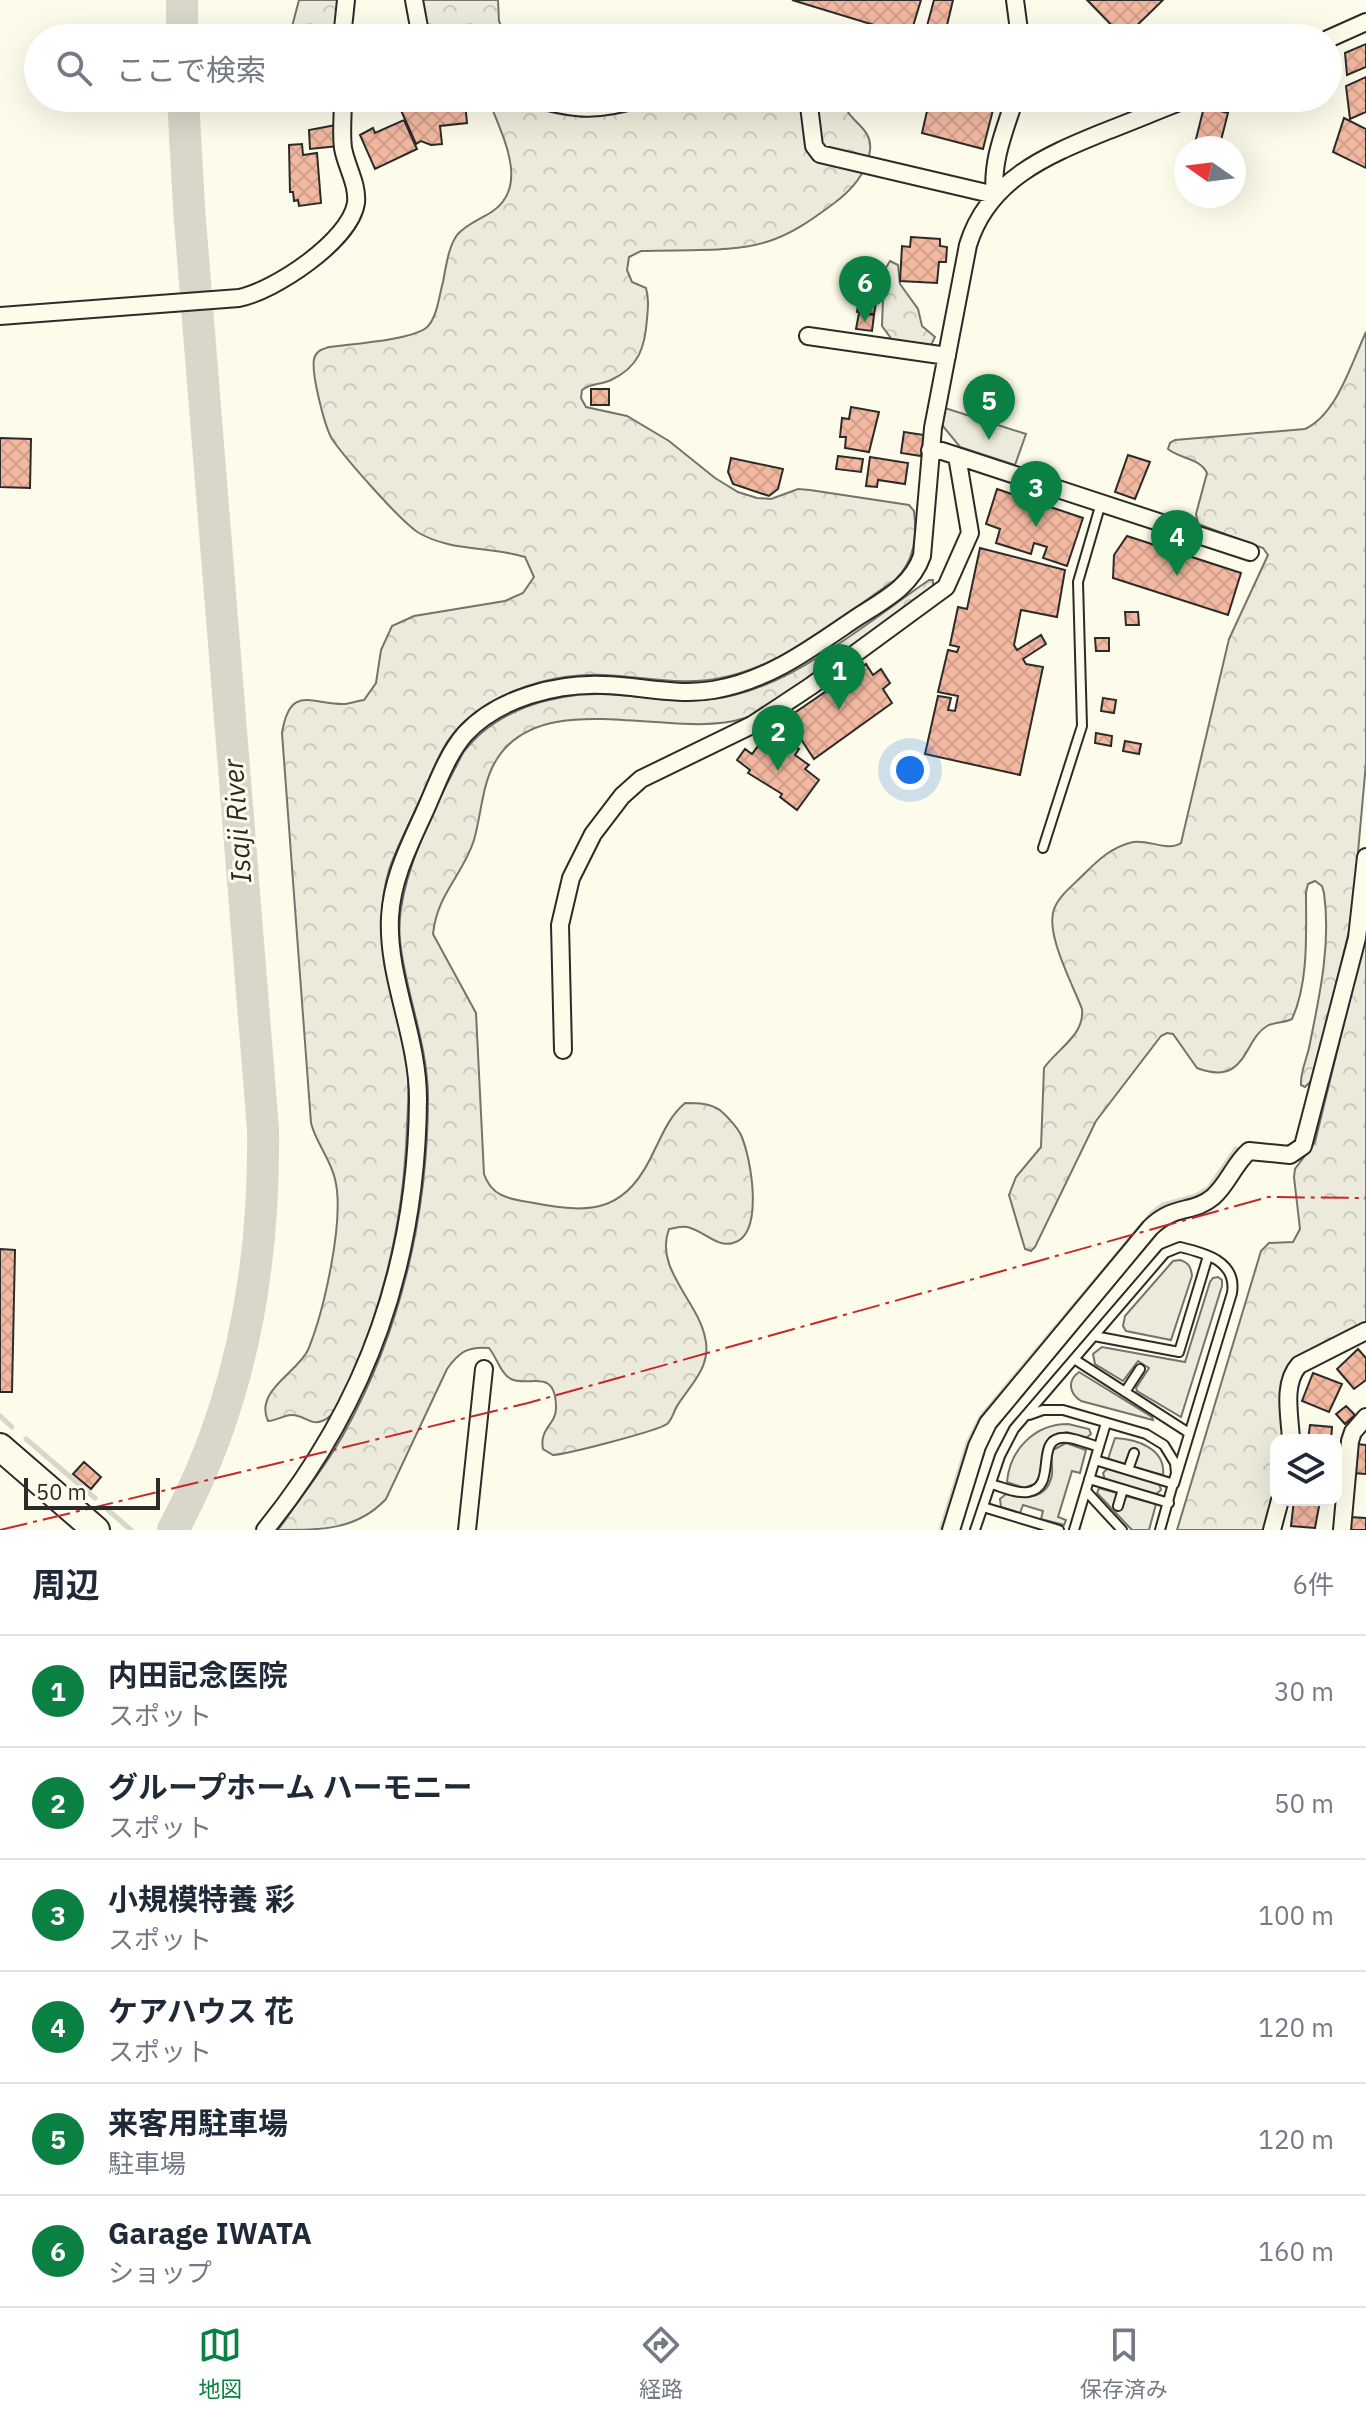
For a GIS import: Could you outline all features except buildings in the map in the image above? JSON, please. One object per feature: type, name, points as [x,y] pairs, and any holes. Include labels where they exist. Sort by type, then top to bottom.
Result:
[{"type":"main road","points":[[0,1447],[94,1528]]},
{"type":"street","points":[[343,24],[346,0]]},
{"type":"street","points":[[414,0],[418,24]]},
{"type":"street","points":[[1015,0],[1018,24]]},
{"type":"street","points":[[1342,33],[1366,22]]},
{"type":"street","points":[[0,316],[235,299],[264,291],[302,268],[334,237],[353,211],[356,191],[344,149],[343,112]]},
{"type":"street","points":[[810,112],[814,146],[820,154],[995,195]]},
{"type":"street","points":[[995,195],[995,162],[1011,112]]},
{"type":"street","points":[[265,1530],[314,1465],[355,1391],[382,1326],[398,1272],[413,1188],[418,1098],[417,1064],[394,964],[390,916],[399,870],[454,748],[486,717],[551,690],[606,685],[675,692],[711,690],[746,682],[796,659],[901,587],[918,568],[923,544],[930,450],[968,245],[978,218],[995,195],[1018,174],[1052,154],[1156,112]]},
{"type":"street","points":[[808,336],[947,356]]},
{"type":"street","points":[[930,450],[957,456],[1250,552]]},
{"type":"street","points":[[563,1050],[560,925],[571,878],[593,834],[622,796],[641,779],[752,725],[811,686],[946,587],[970,533],[957,456]]},
{"type":"street","points":[[951,1530],[977,1446],[988,1423],[1150,1228],[1168,1213],[1199,1205],[1216,1195],[1249,1151],[1290,1155],[1303,1146],[1357,938],[1366,857]]},
{"type":"street","points":[[1291,1434],[1289,1385],[1294,1371],[1299,1365],[1366,1331]]},
{"type":"street","points":[[467,1530],[484,1369]]},
{"type":"street","points":[[1342,1530],[1350,1441],[1353,1432],[1366,1417]]},
{"type":"street","points":[[1272,1530],[1278,1506]]},
{"type":"lane","points":[[1043,848],[1082,726],[1078,582],[1101,503]]},
{"type":"lane","points":[[975,1530],[1006,1442],[1169,1250],[1180,1247],[1224,1264],[1233,1285],[1160,1530]]},
{"type":"lane","points":[[1094,1336],[1179,1352],[1208,1256]]},
{"type":"lane","points":[[1074,1359],[1189,1433]]},
{"type":"lane","points":[[1125,1392],[1140,1369]]},
{"type":"lane","points":[[1025,1417],[1053,1409],[1146,1434],[1164,1445],[1175,1463],[1174,1484]]},
{"type":"lane","points":[[1074,1530],[1106,1423]]},
{"type":"lane","points":[[991,1484],[1031,1492],[1038,1489],[1046,1477],[1046,1453],[1053,1442],[1067,1438],[1099,1447]]},
{"type":"lane","points":[[1128,1470],[1134,1453]]},
{"type":"lane","points":[[1095,1460],[1174,1484]]},
{"type":"lane","points":[[1089,1479],[1169,1503]]},
{"type":"lane","points":[[1118,1506],[1123,1489]]},
{"type":"lane","points":[[1086,1491],[1122,1530]]},
{"type":"lane","points":[[983,1507],[1059,1530]]},
{"type":"green space","points":[[299,0],[341,0],[338,24],[293,24]]},
{"type":"green space","points":[[420,0],[498,0],[500,24],[424,24]]},
{"type":"green space","points":[[493,112],[848,112],[867,135],[869,158],[852,187],[806,223],[760,244],[727,249],[641,251],[629,257],[627,270],[632,282],[646,288],[648,296],[642,347],[634,362],[621,375],[585,388],[581,398],[586,407],[627,416],[669,441],[715,478],[738,492],[771,499],[798,489],[909,505],[914,511],[913,548],[907,565],[895,580],[814,636],[771,661],[710,680],[584,675],[539,683],[497,699],[477,711],[447,742],[395,854],[383,896],[383,944],[403,1038],[409,1087],[402,1191],[384,1284],[364,1344],[333,1414],[319,1422],[294,1415],[268,1421],[265,1410],[267,1400],[279,1382],[303,1358],[314,1333],[331,1265],[337,1217],[335,1179],[311,1123],[282,733],[286,717],[297,702],[304,700],[345,704],[364,700],[376,683],[381,650],[392,626],[414,616],[505,601],[523,593],[534,577],[525,557],[432,539],[419,533],[400,516],[332,439],[319,398],[314,363],[316,354],[325,348],[407,336],[430,324],[454,240],[465,228],[493,211],[504,200],[510,187],[511,172],[505,142]]},
{"type":"green space","points":[[890,261],[898,265],[900,284],[918,309],[922,326],[935,337],[931,345],[893,341],[882,326],[884,271]]},
{"type":"green space","points":[[1366,332],[1366,763],[1352,919],[1313,1079],[1305,1087],[1301,1085],[1325,950],[1324,893],[1322,886],[1315,881],[1308,884],[1306,892],[1304,973],[1292,1019],[1267,1026],[1235,1067],[1226,1071],[1197,1068],[1173,1034],[1161,1036],[1096,1121],[1035,1247],[1031,1251],[1025,1249],[1009,1195],[1016,1177],[1041,1147],[1044,1068],[1075,1034],[1082,1018],[1082,1009],[1053,932],[1054,909],[1062,895],[1118,847],[1133,842],[1170,846],[1181,843],[1229,639],[1268,555],[1263,548],[1198,524],[1196,514],[1207,473],[1200,464],[1168,449],[1170,443],[1175,440],[1305,429],[1326,412],[1334,400]]},
{"type":"green space","points":[[933,580],[933,586],[880,626],[745,718],[715,724],[574,720],[542,726],[514,739],[490,773],[474,840],[435,920],[433,934],[476,1013],[484,1174],[497,1193],[556,1207],[592,1208],[607,1204],[633,1185],[664,1130],[685,1103],[717,1108],[741,1135],[753,1194],[749,1226],[743,1237],[727,1244],[687,1227],[669,1229],[667,1257],[701,1323],[706,1356],[700,1373],[669,1422],[630,1437],[553,1455],[543,1449],[542,1442],[556,1408],[551,1387],[540,1381],[511,1379],[489,1348],[470,1349],[460,1354],[447,1369],[386,1499],[363,1517],[338,1526],[278,1530],[336,1448],[363,1396],[381,1355],[407,1271],[423,1184],[428,1096],[424,1056],[403,961],[400,919],[410,870],[419,845],[463,753],[490,726],[525,707],[544,701],[603,694],[675,700],[709,699],[771,683],[817,657]]},
{"type":"green space","points":[[1366,933],[1366,1323],[1295,1359],[1289,1368],[1282,1398],[1285,1434],[1270,1434],[1272,1506],[1265,1530],[1177,1530],[1261,1251],[1269,1243],[1293,1242],[1300,1229],[1295,1169],[1315,1142]]},
{"type":"green space","points":[[1180,1260],[1189,1266],[1192,1276],[1171,1340],[1126,1331],[1123,1326],[1125,1316],[1173,1261]]},
{"type":"green space","points":[[1218,1277],[1222,1280],[1222,1286],[1181,1417],[1137,1391],[1149,1368],[1138,1361],[1123,1381],[1095,1364],[1093,1354],[1102,1347],[1185,1362],[1210,1282]]},
{"type":"green space","points":[[1079,1372],[1153,1420],[1081,1401],[1071,1387]]},
{"type":"green space","points":[[1068,1424],[1089,1429],[1091,1434],[1086,1438],[1067,1432],[1050,1437],[1043,1449],[1039,1478],[1035,1484],[1024,1488],[1007,1482],[1013,1459],[1026,1441],[1045,1428]]},
{"type":"green space","points":[[1115,1438],[1141,1443],[1155,1452],[1163,1466],[1163,1475],[1136,1468],[1138,1453],[1131,1451],[1125,1464],[1108,1459]]},
{"type":"green space","points":[[1066,1443],[1086,1450],[1080,1473],[1072,1471],[1058,1517],[1066,1520],[1064,1525],[1041,1519],[1043,1511],[1023,1505],[1020,1513],[1001,1507],[1000,1499],[1006,1494],[1028,1497],[1045,1489],[1052,1475],[1053,1450]]},
{"type":"green space","points":[[1108,1468],[1159,1483],[1161,1490],[1155,1495],[1105,1480],[1103,1473]]},
{"type":"green space","points":[[1099,1488],[1117,1493],[1114,1506],[1121,1509],[1126,1496],[1156,1504],[1149,1530],[1132,1530],[1097,1493]]},
{"type":"shaded area","points":[[945,408],[1026,434],[1015,465],[960,447],[942,425]]},
{"type":"waterway","name":"Isaji River","points":[[182,0],[182,24]]},
{"type":"waterway","name":"Isaji River","points":[[173,1530],[216,1435],[244,1336],[259,1233],[263,1129],[184,112]]},
{"type":"waterway","points":[[941,1530],[968,1443],[981,1417],[1152,1213],[1163,1205],[1196,1196],[1209,1188],[1236,1149]]},
{"type":"waterway","points":[[0,1416],[12,1427]]},
{"type":"waterway","points":[[26,1439],[95,1498]]},
{"type":"waterway","points":[[108,1510],[131,1530]]},
{"type":"power","points":[[0,1530],[528,1403],[1268,1197],[1366,1198]]},
{"type":"place","name":"Garage IWATA","points":[[865,322]]},
{"type":"place","name":"来客用駐車場","points":[[989,440]]},
{"type":"place","name":"小規模特養 彩","points":[[1036,527]]},
{"type":"place","name":"ケアハウス 花","points":[[1177,576]]},
{"type":"place","name":"内田記念医院","points":[[839,710]]},
{"type":"place","name":"グループホーム ハーモニー","points":[[778,771]]}]
